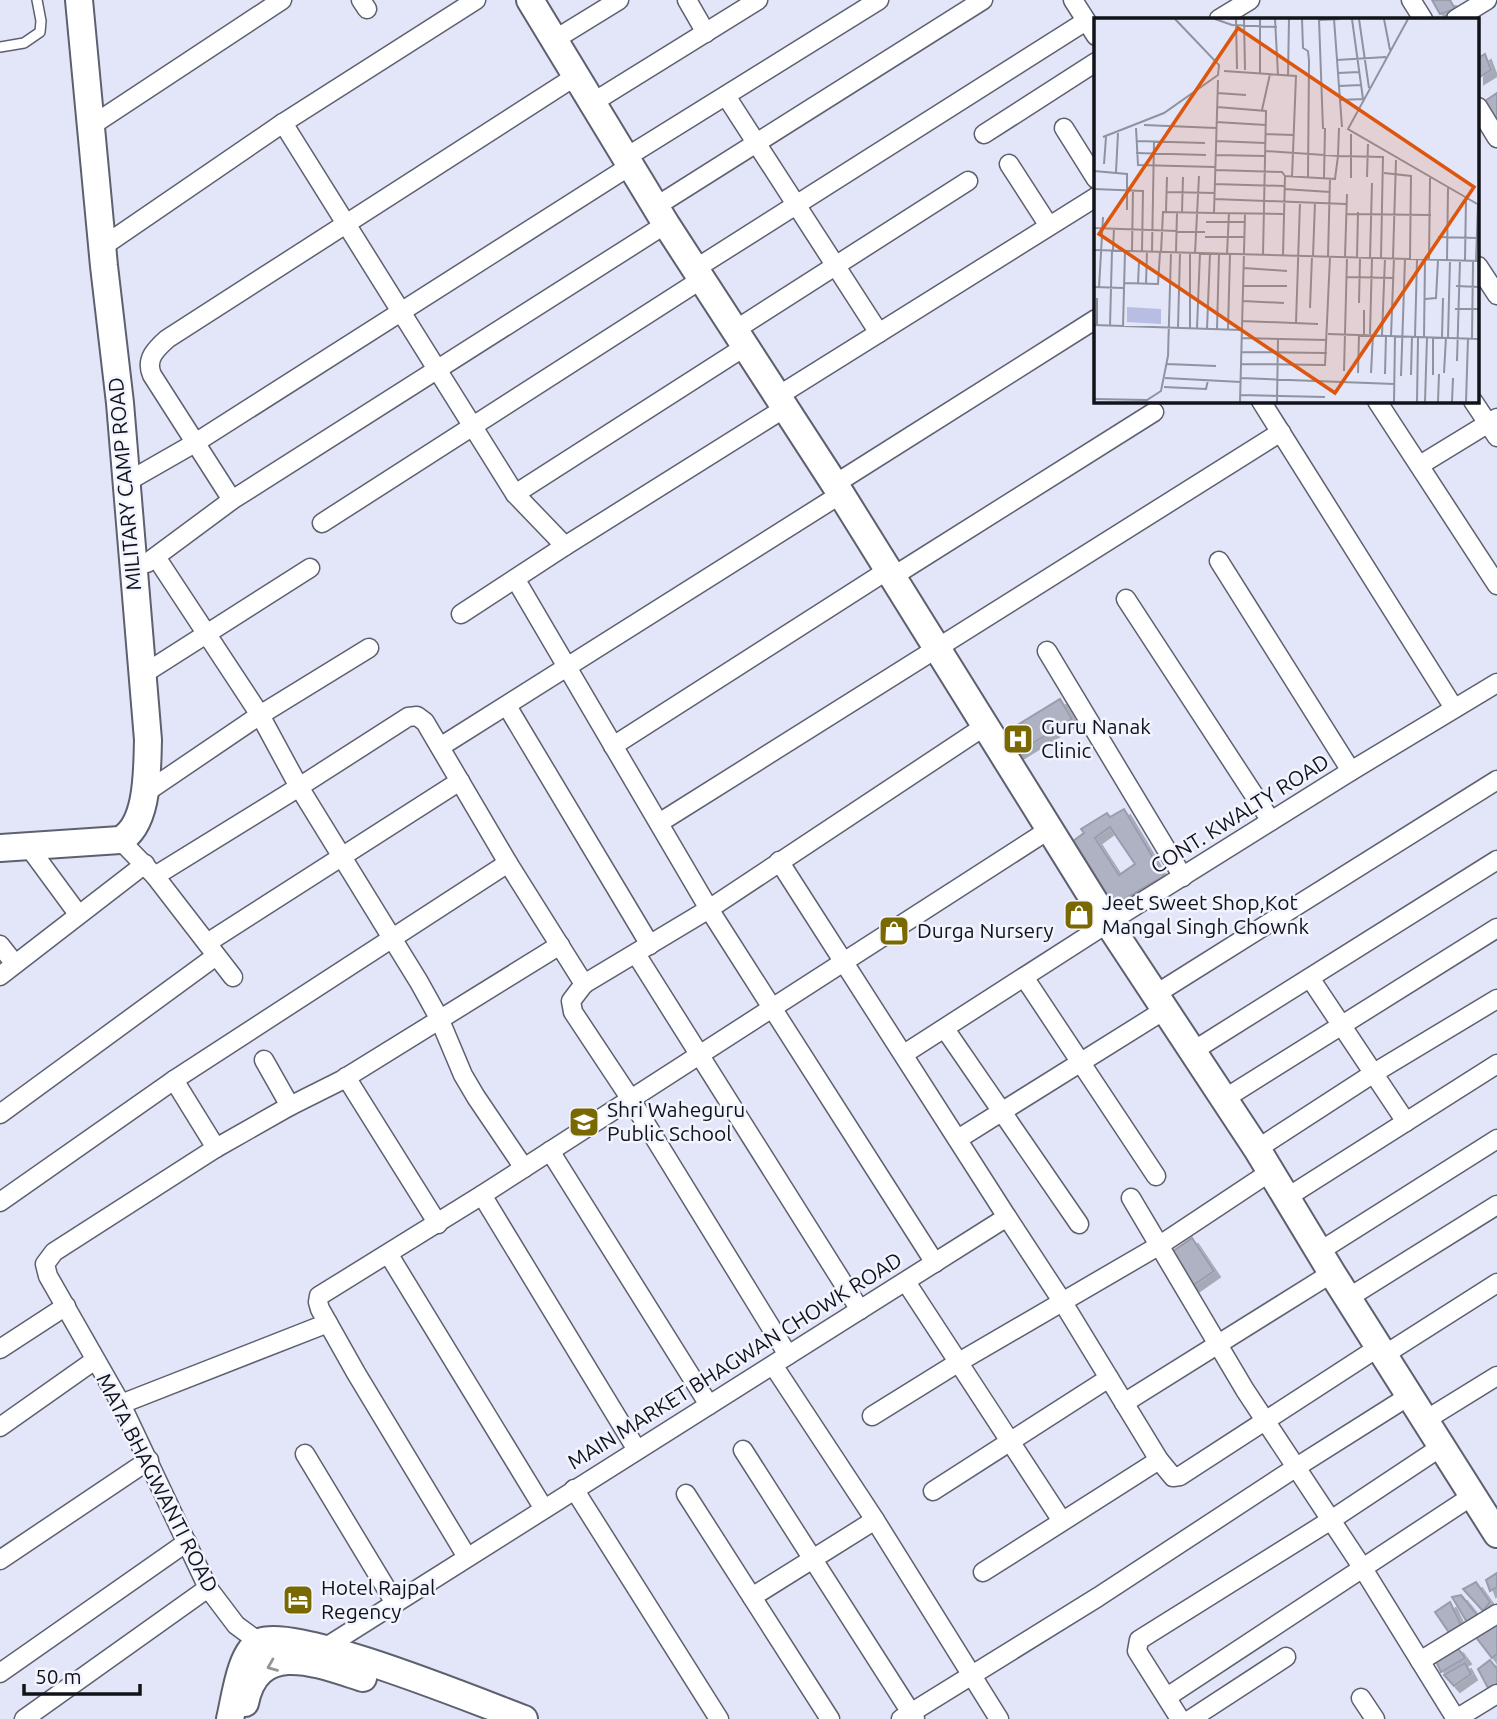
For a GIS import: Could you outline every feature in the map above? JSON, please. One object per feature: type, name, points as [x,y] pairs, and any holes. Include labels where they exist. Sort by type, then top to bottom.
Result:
[{"type":"street","name":"MILITARY CAMP ROAD","points":[[80,0],[102,247],[120,403],[148,740],[145,793],[134,829],[120,840]]},
{"type":"street","points":[[91,126],[282,0]]},
{"type":"street","points":[[102,247],[283,123],[476,0]]},
{"type":"street","points":[[530,0],[660,215],[838,489],[1108,923],[1257,1149],[1497,1533]]},
{"type":"street","points":[[554,40],[619,0]]},
{"type":"street","points":[[687,0],[706,33]]},
{"type":"street","points":[[592,103],[758,0]]},
{"type":"street","points":[[125,483],[195,443],[401,312],[726,96],[879,0]]},
{"type":"street","points":[[139,568],[232,500],[437,368],[660,215],[757,144],[983,0]]},
{"type":"street","points":[[322,523],[698,274],[1094,0]]},
{"type":"street","points":[[1224,13],[1250,0]]},
{"type":"street","points":[[1410,0],[1422,18]]},
{"type":"street","points":[[1458,18],[1487,0]]},
{"type":"street","points":[[1079,10],[1094,33]]},
{"type":"street","points":[[984,134],[1094,63]]},
{"type":"street","points":[[232,500],[150,370],[152,353],[167,339],[344,223],[576,76]]},
{"type":"street","points":[[726,96],[879,333]]},
{"type":"street","points":[[1480,110],[1497,138]]},
{"type":"street","points":[[283,123],[515,494],[565,546]]},
{"type":"street","points":[[1064,128],[1094,176]]},
{"type":"street","points":[[1009,164],[1049,226]]},
{"type":"street","points":[[515,494],[740,338],[836,266],[968,181]]},
{"type":"street","points":[[461,614],[781,402],[879,333],[1094,198]]},
{"type":"street","points":[[1480,269],[1497,295]]},
{"type":"street","points":[[440,747],[568,667],[1094,320]]},
{"type":"street","points":[[1262,402],[1454,708]]},
{"type":"street","points":[[1378,402],[1497,585]]},
{"type":"street","points":[[1420,465],[1494,426],[1474,402]]},
{"type":"street","points":[[613,746],[1154,412]]},
{"type":"street","points":[[659,823],[1281,432]]},
{"type":"street","points":[[156,557],[260,715],[299,787],[343,855],[439,1018],[463,1075],[524,1168]]},
{"type":"street","points":[[1219,561],[1351,771]]},
{"type":"street","points":[[142,675],[310,568]]},
{"type":"street","points":[[516,580],[709,909],[935,1263]]},
{"type":"street","points":[[1126,599],[1271,821]]},
{"type":"street","points":[[145,793],[260,715],[369,648]]},
{"type":"street","points":[[1047,651],[1183,877]]},
{"type":"street","name":"CONT. KWALTY ROAD","points":[[904,1054],[1271,821],[1497,683]]},
{"type":"street","points":[[507,706],[698,1054],[860,1310]]},
{"type":"street","points":[[0,976],[78,915],[150,870],[299,787],[408,717],[417,716],[425,722],[508,863],[584,984]]},
{"type":"street","points":[[985,726],[709,909],[584,984],[571,1001],[573,1012],[630,1098],[875,1520],[999,1719]]},
{"type":"street","points":[[958,1139],[1079,1061],[1161,1001],[1497,780]]},
{"type":"street","points":[[0,1114],[212,949],[343,855],[460,781]]},
{"type":"street","points":[[467,1557],[356,1373],[317,1302],[319,1296],[438,1224],[1049,829]]},
{"type":"street","points":[[0,848],[120,840],[150,870],[233,978]]},
{"type":"street","points":[[28,846],[78,915]]},
{"type":"street","points":[[1193,1051],[1497,860]]},
{"type":"street","points":[[779,861],[1062,1301],[1169,1474],[1176,1477],[1265,1420],[1497,1283]]},
{"type":"street","points":[[0,1202],[174,1080],[508,863]]},
{"type":"street","points":[[1224,1099],[1497,928]]},
{"type":"street","points":[[0,945],[15,964]]},
{"type":"street","points":[[174,1080],[216,1148],[346,1077],[560,945]]},
{"type":"street","points":[[1024,976],[1156,1175]]},
{"type":"street","points":[[1310,978],[1406,1122]]},
{"type":"street","points":[[1257,1149],[1374,1073],[1497,999]]},
{"type":"street","points":[[945,1029],[1079,1224]]},
{"type":"street","points":[[264,1060],[290,1106]]},
{"type":"street","points":[[1286,1198],[1497,1064]]},
{"type":"street","points":[[346,1077],[438,1224]]},
{"type":"street","points":[[1124,1403],[1217,1346],[1326,1262],[1497,1139]]},
{"type":"street","name":"MATA BHAGWANTI ROAD","points":[[216,1148],[54,1252],[45,1264],[48,1276],[121,1404],[208,1588],[236,1625],[259,1642]]},
{"type":"street","points":[[550,1151],[709,1405]]},
{"type":"street","points":[[872,1416],[1160,1245],[1270,1172]]},
{"type":"street","points":[[482,1195],[637,1450]]},
{"type":"street","points":[[1130,1198],[1217,1346],[1362,1567],[1456,1719],[1497,1693]]},
{"type":"street","points":[[1348,1298],[1497,1205]]},
{"type":"street","name":"MAIN MARKET BHAGWAN CHOWK ROAD","points":[[326,1647],[1007,1217]]},
{"type":"street","points":[[389,1255],[544,1509]]},
{"type":"street","points":[[906,1282],[1062,1521]]},
{"type":"street","points":[[0,1349],[66,1306]]},
{"type":"street","points":[[121,1404],[328,1323]]},
{"type":"street","points":[[0,1427],[95,1360]]},
{"type":"street","points":[[1424,1420],[1497,1376]]},
{"type":"street","points":[[933,1491],[1109,1378]]},
{"type":"street","points":[[743,1450],[909,1717],[1409,1396]]},
{"type":"street","points":[[1180,1719],[1137,1651],[1139,1640],[1331,1520],[1441,1447]]},
{"type":"street","points":[[305,1454],[395,1603]]},
{"type":"street","points":[[0,1560],[149,1460]]},
{"type":"street","points":[[983,1572],[1159,1460]]},
{"type":"street","points":[[574,1489],[719,1719]]},
{"type":"street","points":[[686,1494],[830,1719]]},
{"type":"street","points":[[1167,1697],[1472,1496]]},
{"type":"street","points":[[752,1597],[875,1520]]},
{"type":"street","points":[[0,1673],[187,1542]]},
{"type":"street","points":[[24,1719],[208,1588]]},
{"type":"street","points":[[1420,1661],[1497,1614]]},
{"type":"street","points":[[230,1719],[246,1655],[259,1642],[273,1639],[326,1647],[524,1719]]},
{"type":"street","points":[[1191,1719],[1286,1657]]},
{"type":"street","points":[[242,1719],[248,1686],[256,1674],[271,1664],[302,1660],[409,1693],[476,1719]]},
{"type":"street","points":[[1362,1698],[1375,1719]]},
{"type":"lane","points":[[0,47],[24,43],[40,32],[37,0]]},
{"type":"building","points":[[1432,0],[1450,0],[1455,9],[1440,14]]},
{"type":"building","points":[[1485,54],[1491,70],[1480,77],[1480,57]]},
{"type":"building","points":[[1497,93],[1497,116],[1492,119],[1482,103]]},
{"type":"building","points":[[1060,699],[1072,719],[1014,755],[1001,735]]},
{"type":"building","points":[[1124,809],[1164,876],[1112,906],[1073,841],[1084,833],[1081,829],[1107,813],[1110,817]],"holes":[[[1110,827],[1135,864],[1119,875],[1095,838]]]},
{"type":"building","points":[[1192,1238],[1214,1271],[1191,1287],[1169,1254]]},
{"type":"building","points":[[1497,1573],[1497,1587],[1490,1591],[1486,1580]]},
{"type":"building","points":[[1476,1582],[1490,1602],[1483,1611],[1463,1589]]},
{"type":"building","points":[[1461,1595],[1478,1616],[1468,1624],[1452,1597]]},
{"type":"building","points":[[1450,1602],[1463,1629],[1450,1634],[1435,1612]]},
{"type":"building","points":[[1497,1623],[1497,1654],[1492,1658],[1475,1636]]},
{"type":"building","points":[[1457,1647],[1465,1658],[1441,1672],[1436,1661]]},
{"type":"building","points":[[1490,1660],[1497,1669],[1497,1685],[1488,1688],[1478,1669]]},
{"type":"building","points":[[1465,1663],[1471,1674],[1454,1686],[1444,1675]]},
{"type":"place","name":"Guru Nanak Clinic","points":[[1018,739]]},
{"type":"place","name":"Jeet Sweet Shop,Kot Mangal Singh Chownk","points":[[1079,915]]},
{"type":"place","name":"Durga Nursery","points":[[894,931]]},
{"type":"place","name":"Shri Waheguru Public School","points":[[584,1122]]},
{"type":"place","name":"Hotel Rajpal Regency","points":[[298,1600]]}]
